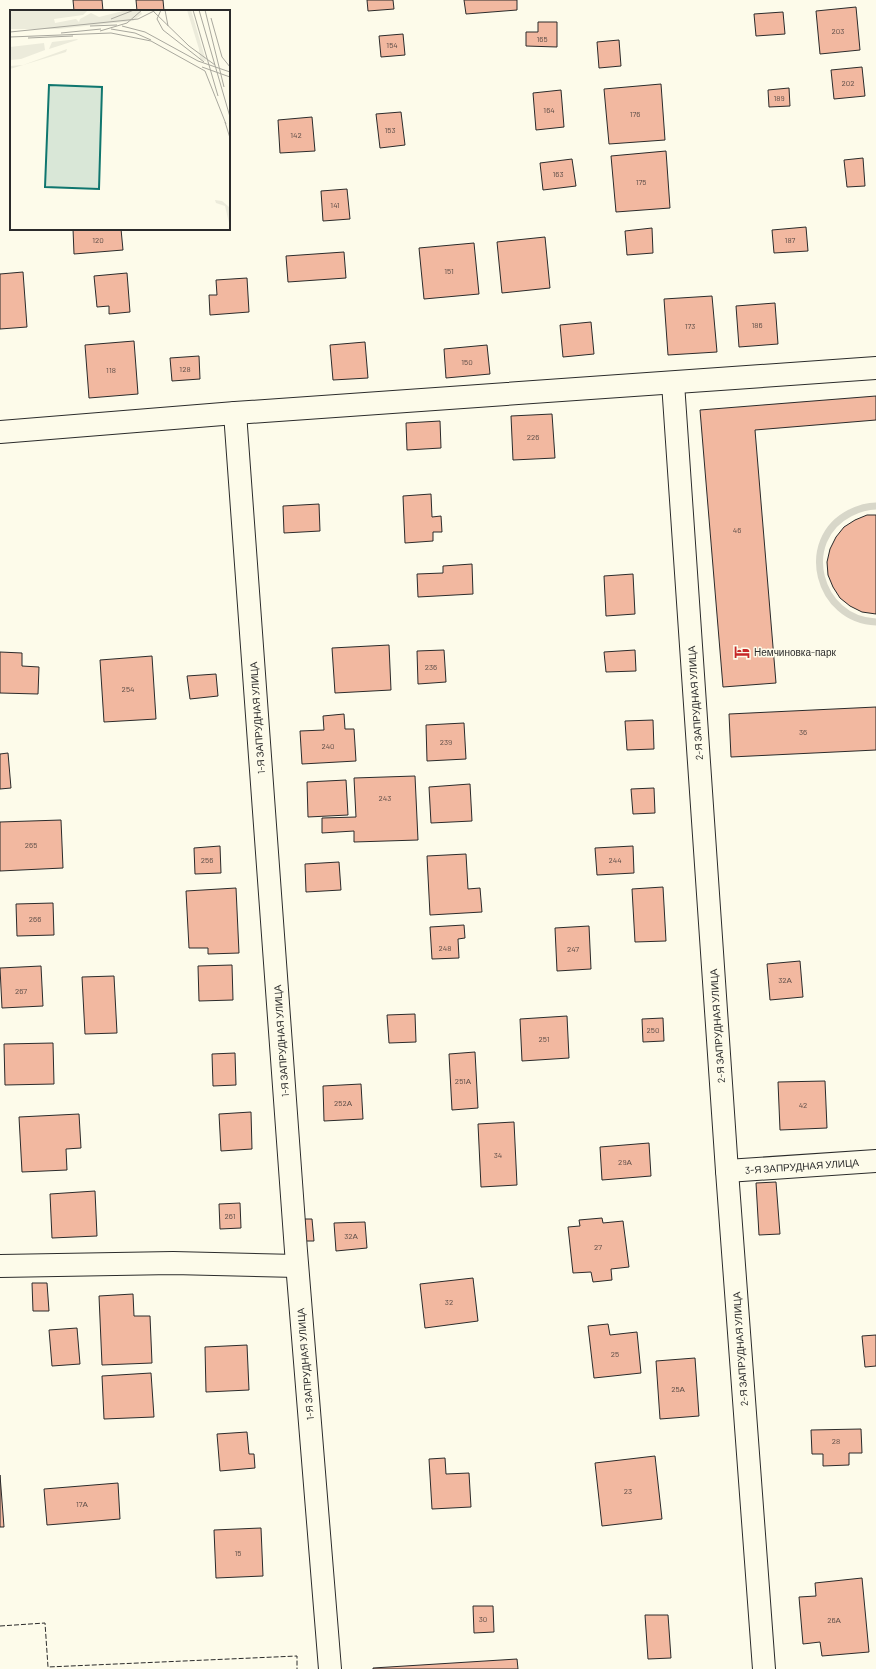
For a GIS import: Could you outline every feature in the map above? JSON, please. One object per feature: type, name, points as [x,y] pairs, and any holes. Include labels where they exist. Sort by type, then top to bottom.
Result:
[{"type":"street","points":[[0,432],[235,413],[876,368]]},
{"type":"street","name":"2-Я ЗАПРУДНАЯ УЛИЦА","points":[[673,383],[727,1171],[764,1669]]},
{"type":"street","name":"1-Я ЗАПРУДНАЯ УЛИЦА","points":[[235,413],[297,1266],[330,1669]]},
{"type":"street","name":"3-Я ЗАПРУДНАЯ УЛИЦА","points":[[727,1171],[876,1161]]},
{"type":"street","points":[[0,1266],[173,1263],[297,1266]]},
{"type":"building","points":[[73,0],[102,0],[103,10],[74,10]]},
{"type":"building","points":[[136,0],[163,0],[164,10],[137,10]]},
{"type":"building","points":[[367,0],[393,0],[394,9],[368,11]]},
{"type":"building","points":[[464,0],[517,0],[517,10],[466,14]]},
{"type":"building","points":[[856,7],[860,50],[820,54],[816,11]]},
{"type":"building","points":[[783,12],[785,34],[756,36],[754,14]]},
{"type":"building","points":[[538,22],[557,22],[557,47],[526,46],[526,32],[538,32]]},
{"type":"building","points":[[403,34],[405,55],[381,57],[379,36]]},
{"type":"building","points":[[619,40],[621,66],[599,68],[597,42]]},
{"type":"building","points":[[862,67],[865,96],[834,99],[831,70]]},
{"type":"building","points":[[661,84],[665,140],[609,144],[604,89]]},
{"type":"building","points":[[789,88],[790,106],[769,107],[768,90]]},
{"type":"building","points":[[561,90],[564,127],[536,130],[533,93]]},
{"type":"building","points":[[401,112],[405,145],[380,148],[376,114]]},
{"type":"building","points":[[312,117],[315,151],[280,153],[278,120]]},
{"type":"building","points":[[666,151],[670,208],[616,212],[611,156]]},
{"type":"building","points":[[863,158],[865,186],[847,187],[844,160]]},
{"type":"building","points":[[572,159],[576,186],[543,190],[540,163]]},
{"type":"building","points":[[347,189],[350,219],[323,221],[321,191]]},
{"type":"building","points":[[806,227],[808,251],[774,253],[772,230]]},
{"type":"building","points":[[652,228],[653,253],[627,255],[625,231]]},
{"type":"building","points":[[73,230],[121,230],[123,250],[74,254]]},
{"type":"building","points":[[545,237],[550,288],[502,293],[497,242]]},
{"type":"building","points":[[474,243],[479,294],[424,299],[419,248]]},
{"type":"building","points":[[344,252],[346,278],[288,282],[286,256]]},
{"type":"building","points":[[23,272],[27,327],[0,329],[0,274]]},
{"type":"building","points":[[127,273],[130,312],[109,314],[109,306],[97,307],[94,276]]},
{"type":"building","points":[[247,278],[249,312],[210,315],[209,295],[217,295],[216,280]]},
{"type":"building","points":[[712,296],[717,352],[668,355],[664,299]]},
{"type":"building","points":[[775,303],[778,344],[739,347],[736,306]]},
{"type":"building","points":[[591,322],[594,354],[563,357],[560,325]]},
{"type":"building","points":[[134,341],[138,394],[89,398],[85,345]]},
{"type":"building","points":[[365,342],[368,378],[333,380],[330,345]]},
{"type":"building","points":[[487,345],[490,374],[446,378],[444,349]]},
{"type":"building","points":[[199,356],[200,379],[172,381],[170,358]]},
{"type":"building","points":[[876,396],[876,420],[755,430],[776,683],[723,687],[700,410]]},
{"type":"building","points":[[552,414],[555,458],[513,460],[511,416]]},
{"type":"building","points":[[440,421],[441,448],[407,450],[406,423]]},
{"type":"building","points":[[431,494],[432,517],[441,516],[442,532],[433,532],[433,541],[405,543],[403,496]]},
{"type":"building","points":[[319,504],[320,531],[284,533],[283,506]]},
{"type":"building","points":[[867,515],[876,515],[876,614],[862,612],[850,606],[840,598],[828,575],[827,562],[830,549],[836,537],[844,527]]},
{"type":"building","points":[[472,564],[473,594],[418,597],[417,574],[443,573],[443,566]]},
{"type":"building","points":[[633,574],[635,614],[606,616],[604,576]]},
{"type":"building","points":[[389,645],[391,690],[335,693],[332,648]]},
{"type":"building","points":[[444,650],[446,682],[418,684],[417,651]]},
{"type":"building","points":[[635,650],[636,671],[606,672],[604,652]]},
{"type":"building","points":[[0,652],[22,653],[22,666],[39,667],[38,694],[0,693]]},
{"type":"building","points":[[152,656],[156,719],[104,722],[100,660]]},
{"type":"building","points":[[216,674],[218,696],[190,699],[187,676]]},
{"type":"building","points":[[876,707],[876,750],[731,757],[729,714]]},
{"type":"building","points":[[344,714],[345,729],[354,729],[356,761],[302,764],[300,731],[324,730],[323,716]]},
{"type":"building","points":[[653,720],[654,749],[627,750],[625,721]]},
{"type":"building","points":[[464,723],[466,759],[427,761],[426,725]]},
{"type":"building","points":[[8,753],[11,788],[0,789],[0,754]]},
{"type":"building","points":[[415,776],[418,840],[354,842],[354,831],[322,833],[322,818],[356,817],[354,778]]},
{"type":"building","points":[[346,780],[348,815],[308,817],[307,782]]},
{"type":"building","points":[[470,784],[472,821],[431,823],[429,787]]},
{"type":"building","points":[[654,788],[655,813],[633,814],[631,789]]},
{"type":"building","points":[[61,820],[63,868],[0,871],[0,822]]},
{"type":"building","points":[[220,846],[221,873],[195,874],[194,848]]},
{"type":"building","points":[[633,846],[634,873],[597,875],[595,848]]},
{"type":"building","points":[[466,854],[468,889],[480,888],[482,912],[430,915],[427,856]]},
{"type":"building","points":[[339,862],[341,890],[306,892],[305,864]]},
{"type":"building","points":[[663,887],[666,941],[635,942],[632,889]]},
{"type":"building","points":[[236,888],[239,953],[208,954],[208,948],[189,948],[186,891]]},
{"type":"building","points":[[53,903],[54,935],[17,936],[16,904]]},
{"type":"building","points":[[464,925],[465,938],[458,939],[459,958],[432,959],[430,927]]},
{"type":"building","points":[[589,926],[591,969],[557,971],[555,928]]},
{"type":"building","points":[[800,961],[803,997],[770,1000],[767,964]]},
{"type":"building","points":[[232,965],[233,1000],[199,1001],[198,966]]},
{"type":"building","points":[[41,966],[43,1006],[2,1008],[0,968]]},
{"type":"building","points":[[114,976],[117,1033],[85,1034],[82,977]]},
{"type":"building","points":[[415,1014],[416,1042],[389,1043],[387,1015]]},
{"type":"building","points":[[567,1016],[569,1058],[522,1061],[520,1019]]},
{"type":"building","points":[[663,1018],[664,1041],[643,1042],[642,1019]]},
{"type":"building","points":[[53,1043],[54,1084],[5,1085],[4,1044]]},
{"type":"building","points":[[475,1052],[478,1108],[452,1110],[449,1054]]},
{"type":"building","points":[[235,1053],[236,1085],[213,1086],[212,1054]]},
{"type":"building","points":[[825,1081],[827,1128],[780,1130],[778,1082]]},
{"type":"building","points":[[361,1084],[363,1119],[324,1121],[323,1086]]},
{"type":"building","points":[[251,1112],[252,1149],[221,1151],[219,1114]]},
{"type":"building","points":[[79,1114],[81,1148],[66,1149],[67,1170],[22,1172],[19,1117]]},
{"type":"building","points":[[514,1122],[517,1185],[481,1187],[478,1124]]},
{"type":"building","points":[[649,1143],[651,1176],[602,1180],[600,1147]]},
{"type":"building","points":[[776,1182],[780,1234],[759,1235],[756,1183]]},
{"type":"building","points":[[95,1191],[97,1236],[52,1238],[50,1194]]},
{"type":"building","points":[[240,1203],[241,1228],[220,1229],[219,1204]]},
{"type":"building","points":[[602,1218],[603,1223],[623,1221],[629,1267],[611,1269],[612,1280],[593,1282],[591,1272],[573,1273],[568,1227],[580,1226],[579,1220]]},
{"type":"building","points":[[302,1219],[312,1219],[314,1241],[303,1241]]},
{"type":"building","points":[[365,1222],[367,1248],[336,1251],[334,1223]]},
{"type":"building","points":[[473,1278],[478,1321],[425,1328],[420,1284]]},
{"type":"building","points":[[32,1283],[47,1283],[49,1311],[33,1311]]},
{"type":"building","points":[[133,1294],[134,1316],[150,1316],[152,1363],[102,1365],[99,1296]]},
{"type":"building","points":[[608,1324],[610,1335],[637,1332],[641,1373],[594,1378],[588,1326]]},
{"type":"building","points":[[77,1328],[80,1364],[52,1366],[49,1330]]},
{"type":"building","points":[[876,1335],[876,1366],[865,1367],[862,1336]]},
{"type":"building","points":[[247,1345],[249,1390],[206,1392],[205,1347]]},
{"type":"building","points":[[695,1358],[699,1416],[660,1419],[656,1361]]},
{"type":"building","points":[[151,1373],[154,1417],[104,1419],[102,1376]]},
{"type":"building","points":[[861,1429],[862,1453],[849,1453],[849,1465],[823,1466],[823,1454],[812,1454],[811,1430]]},
{"type":"building","points":[[247,1432],[249,1454],[254,1454],[255,1468],[220,1471],[217,1434]]},
{"type":"building","points":[[655,1456],[662,1519],[602,1526],[595,1463]]},
{"type":"building","points":[[445,1458],[446,1474],[469,1473],[471,1507],[432,1509],[429,1459]]},
{"type":"building","points":[[0,1475],[4,1527],[0,1527]]},
{"type":"building","points":[[118,1483],[120,1519],[47,1525],[44,1489]]},
{"type":"building","points":[[261,1528],[263,1576],[216,1578],[214,1530]]},
{"type":"building","points":[[862,1578],[869,1652],[822,1656],[820,1642],[803,1644],[799,1597],[816,1596],[815,1583]]},
{"type":"building","points":[[473,1606],[493,1606],[494,1632],[474,1633]]},
{"type":"building","points":[[645,1615],[668,1615],[671,1658],[648,1659]]},
{"type":"building","points":[[517,1659],[518,1669],[373,1669],[373,1668]]},
{"type":"waterway","points":[[876,506],[866,507],[850,513],[834,525],[824,541],[820,559],[821,577],[828,594],[840,608],[856,618],[876,622]]},
{"type":"fence","points":[[0,1626],[45,1623],[48,1667],[297,1656],[297,1669]]},
{"type":"place","name":"Немчиновка-парк","points":[[742,652]]}]
